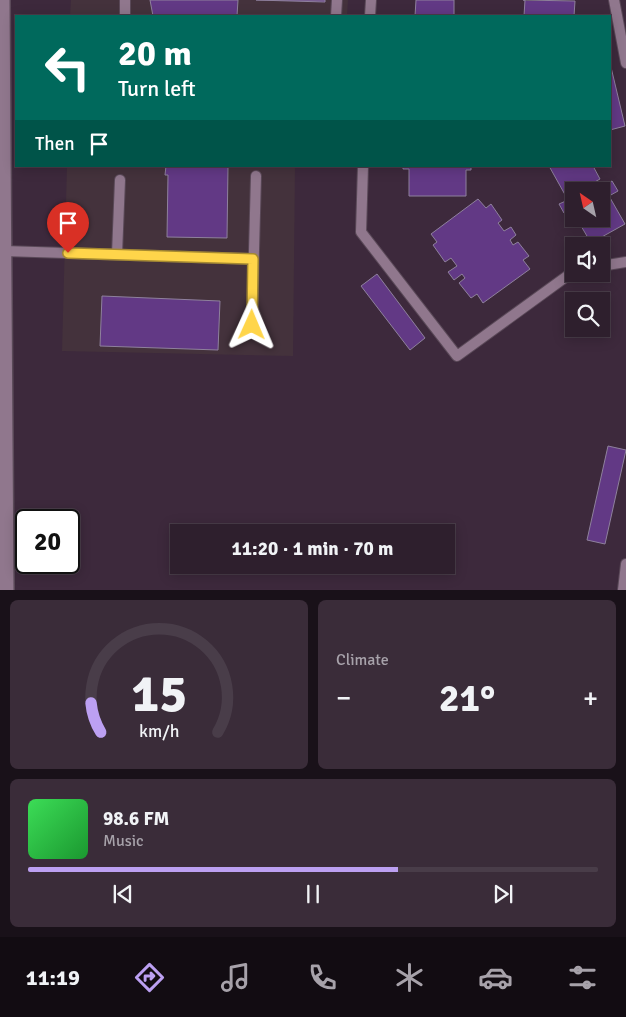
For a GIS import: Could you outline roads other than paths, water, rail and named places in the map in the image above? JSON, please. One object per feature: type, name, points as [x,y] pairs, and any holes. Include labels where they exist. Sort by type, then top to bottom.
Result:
[{"type":"main road","points":[[2,0],[6,590]]},
{"type":"lane","points":[[125,0],[125,15]]},
{"type":"lane","points":[[336,15],[337,0]]},
{"type":"lane","points":[[370,15],[371,0]]},
{"type":"lane","points":[[614,0],[626,63]]},
{"type":"lane","points":[[363,167],[361,232],[457,356],[565,278]]},
{"type":"lane","points":[[252,325],[256,176]]},
{"type":"lane","points":[[117,254],[120,180]]},
{"type":"lane","points":[[4,251],[253,259]]},
{"type":"lane","points":[[610,265],[626,262]]},
{"type":"lane","points":[[623,590],[626,564]]}]
